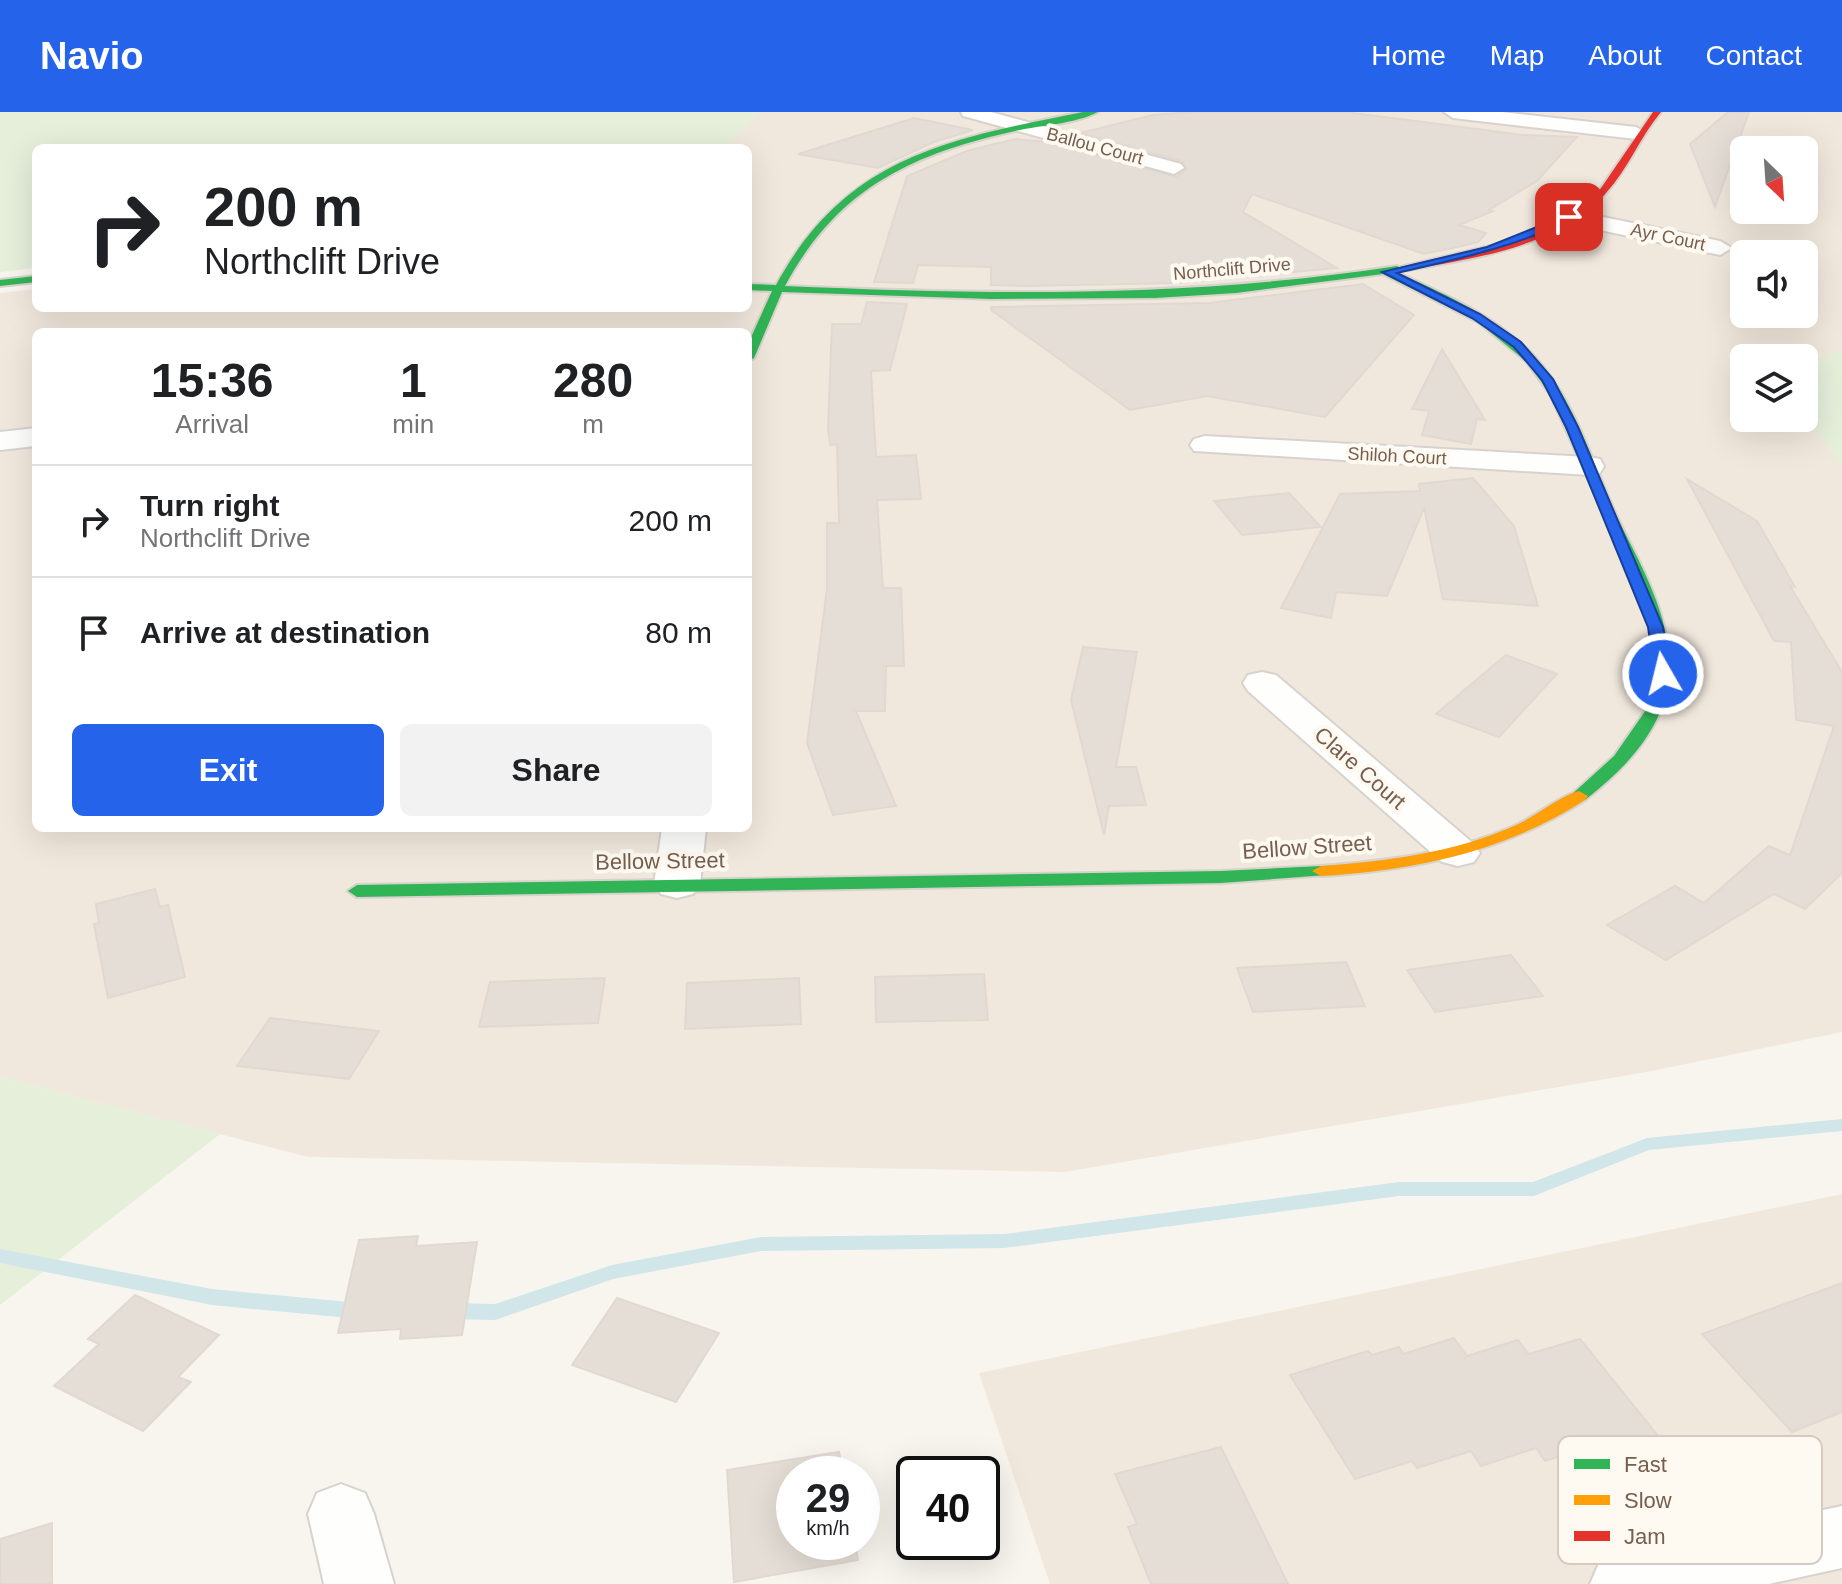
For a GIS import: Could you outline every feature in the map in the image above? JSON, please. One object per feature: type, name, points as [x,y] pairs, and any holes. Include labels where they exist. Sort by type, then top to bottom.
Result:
[{"type":"street","name":"Ballou Court","points":[[970,112],[1174,168]]},
{"type":"street","points":[[752,347],[762,320],[782,288],[820,230],[847,198],[917,160],[1025,127],[1094,112]]},
{"type":"street","points":[[1453,112],[1636,133]]},
{"type":"street","name":"Northclift Drive","points":[[752,287],[1012,297],[1104,296],[1261,288],[1387,272],[1490,249],[1537,233],[1569,217],[1595,200],[1617,175],[1636,133],[1657,112]]},
{"type":"street","name":"Ayr Court","points":[[1569,217],[1720,248]]},
{"type":"street","name":"Bellow Street","points":[[357,891],[1237,877],[1358,871],[1458,853],[1565,810],[1621,761],[1653,711],[1663,674],[1656,627],[1589,466],[1547,379],[1517,344],[1476,316],[1387,272]]},
{"type":"street","points":[[0,283],[32,279]]},
{"type":"street","points":[[0,441],[32,437]]},
{"type":"street","name":"Shiloh Court","points":[[1205,445],[1589,466]]},
{"type":"street","name":"Clare Court","points":[[1262,683],[1458,853]]},
{"type":"street","points":[[677,884],[684,832]]},
{"type":"street","points":[[341,1514],[359,1584]]},
{"type":"street","points":[[1822,1541],[1842,1537]]},
{"type":"street","points":[[1625,1584],[1717,1564]]},
{"type":"shaded area","points":[[758,112],[1842,112],[1842,348],[1818,364],[1818,344],[1730,344],[1730,432],[1818,432],[1818,428],[1842,463],[1842,1032],[1652,1071],[1065,1172],[308,1157],[0,1077],[0,293],[32,289],[32,312],[752,312],[752,144],[729,144]]},
{"type":"shaded area","points":[[1842,1194],[1842,1584],[1050,1584],[979,1373]]},
{"type":"green space","points":[[0,112],[758,112],[729,144],[32,144],[32,268],[0,272]]},
{"type":"green space","points":[[1842,347],[1842,467],[1817,432],[1818,361]]},
{"type":"green space","points":[[0,1077],[220,1134],[0,1305]]},
{"type":"building","points":[[1346,112],[1523,135],[1577,137],[1537,181],[1489,210],[1493,211],[1459,225],[1486,233],[1478,242],[1424,254],[1252,194],[1243,212],[1337,268],[1178,283],[1025,286],[991,285],[991,267],[918,265],[913,283],[874,282],[907,176],[967,151],[1015,139],[1046,142],[1176,177],[1187,169],[1182,161],[1080,133],[1153,115]]},
{"type":"building","points":[[1728,112],[1749,112],[1740,136],[1730,136],[1730,165],[1715,207],[1690,144]]},
{"type":"building","points":[[914,118],[973,130],[934,142],[878,168],[798,154]]},
{"type":"building","points":[[1363,284],[1414,315],[1325,417],[1207,396],[1130,410],[991,310],[991,307],[1209,303]]},
{"type":"building","points":[[867,302],[907,304],[890,370],[871,371],[876,457],[916,455],[921,499],[877,500],[883,588],[901,588],[904,666],[886,666],[885,711],[856,711],[896,806],[833,815],[807,743],[827,589],[827,523],[839,523],[837,444],[830,445],[828,428],[832,324],[861,324]]},
{"type":"building","points":[[1442,349],[1485,420],[1477,419],[1471,444],[1422,435],[1429,411],[1412,409]]},
{"type":"building","points":[[1473,478],[1514,526],[1538,606],[1443,599],[1424,508],[1387,596],[1336,592],[1331,618],[1281,608],[1340,494],[1420,491],[1419,484]]},
{"type":"building","points":[[1687,479],[1757,521],[1795,587],[1790,586],[1842,672],[1842,873],[1805,909],[1774,894],[1666,960],[1607,925],[1675,886],[1704,903],[1769,846],[1790,855],[1834,726],[1796,720],[1791,642],[1774,641]]},
{"type":"building","points":[[1289,493],[1321,527],[1242,535],[1214,501]]},
{"type":"building","points":[[1083,647],[1137,652],[1116,767],[1136,767],[1146,805],[1109,806],[1104,835],[1071,700]]},
{"type":"building","points":[[1506,655],[1557,674],[1499,737],[1436,714]]},
{"type":"building","points":[[155,889],[160,907],[168,905],[185,977],[108,998],[94,924],[99,923],[96,904]]},
{"type":"building","points":[[1511,955],[1543,996],[1435,1012],[1407,970]]},
{"type":"building","points":[[1346,962],[1365,1006],[1253,1012],[1237,968]]},
{"type":"building","points":[[984,974],[988,1020],[876,1022],[875,977]]},
{"type":"building","points":[[605,978],[598,1023],[479,1027],[490,982]]},
{"type":"building","points":[[799,978],[801,1024],[685,1029],[687,983]]},
{"type":"building","points":[[270,1018],[379,1031],[349,1079],[237,1066]]},
{"type":"building","points":[[418,1236],[416,1246],[477,1242],[462,1335],[400,1339],[401,1329],[338,1333],[359,1240]]},
{"type":"building","points":[[1842,1283],[1842,1412],[1792,1432],[1702,1334]]},
{"type":"building","points":[[135,1295],[219,1335],[178,1377],[191,1382],[143,1431],[54,1386],[99,1344],[88,1339]]},
{"type":"building","points":[[617,1298],[719,1333],[676,1402],[572,1365]]},
{"type":"building","points":[[1454,1338],[1467,1356],[1518,1340],[1529,1354],[1580,1339],[1658,1436],[1558,1436],[1558,1457],[1545,1461],[1536,1448],[1481,1466],[1471,1451],[1417,1468],[1412,1461],[1355,1479],[1290,1375],[1368,1351],[1372,1355],[1399,1347],[1403,1354]]},
{"type":"building","points":[[1221,1447],[1288,1584],[1151,1584],[1128,1527],[1137,1524],[1115,1474]]},
{"type":"building","points":[[839,1452],[840,1456],[814,1456]]},
{"type":"building","points":[[776,1462],[776,1560],[858,1560],[734,1582],[727,1470]]},
{"type":"building","points":[[52,1523],[52,1584],[0,1584],[0,1539]]},
{"type":"waterway","points":[[448,1311],[495,1312],[612,1272],[761,1244],[1004,1241],[1399,1189],[1534,1189],[1647,1144],[1842,1125]]},
{"type":"waterway","points":[[0,1256],[212,1297],[359,1311]]},
{"type":"traffic: fast","points":[[752,348],[776,293],[800,251],[830,214],[873,179],[933,151],[964,141],[1094,112]]},
{"type":"traffic: fast","points":[[752,287],[992,296],[1155,294],[1236,290],[1397,269]]},
{"type":"traffic: fast","points":[[1387,272],[1482,320],[1516,345],[1545,376],[1566,412],[1653,610],[1663,653],[1663,675],[1654,710],[1620,759],[1579,796]]},
{"type":"traffic: fast","points":[[0,283],[32,279]]},
{"type":"traffic: fast","points":[[357,891],[1221,877],[1321,871]]},
{"type":"traffic: slow","points":[[1321,871],[1388,865],[1456,852],[1520,830],[1579,796]]},
{"type":"traffic: jam","points":[[1397,269],[1507,245],[1560,224],[1602,193],[1640,132],[1657,112]]},
{"type":"route","points":[[1569,217],[1537,233],[1490,249],[1387,272],[1476,316],[1517,344],[1547,379],[1572,427],[1656,627],[1663,674]]}]
